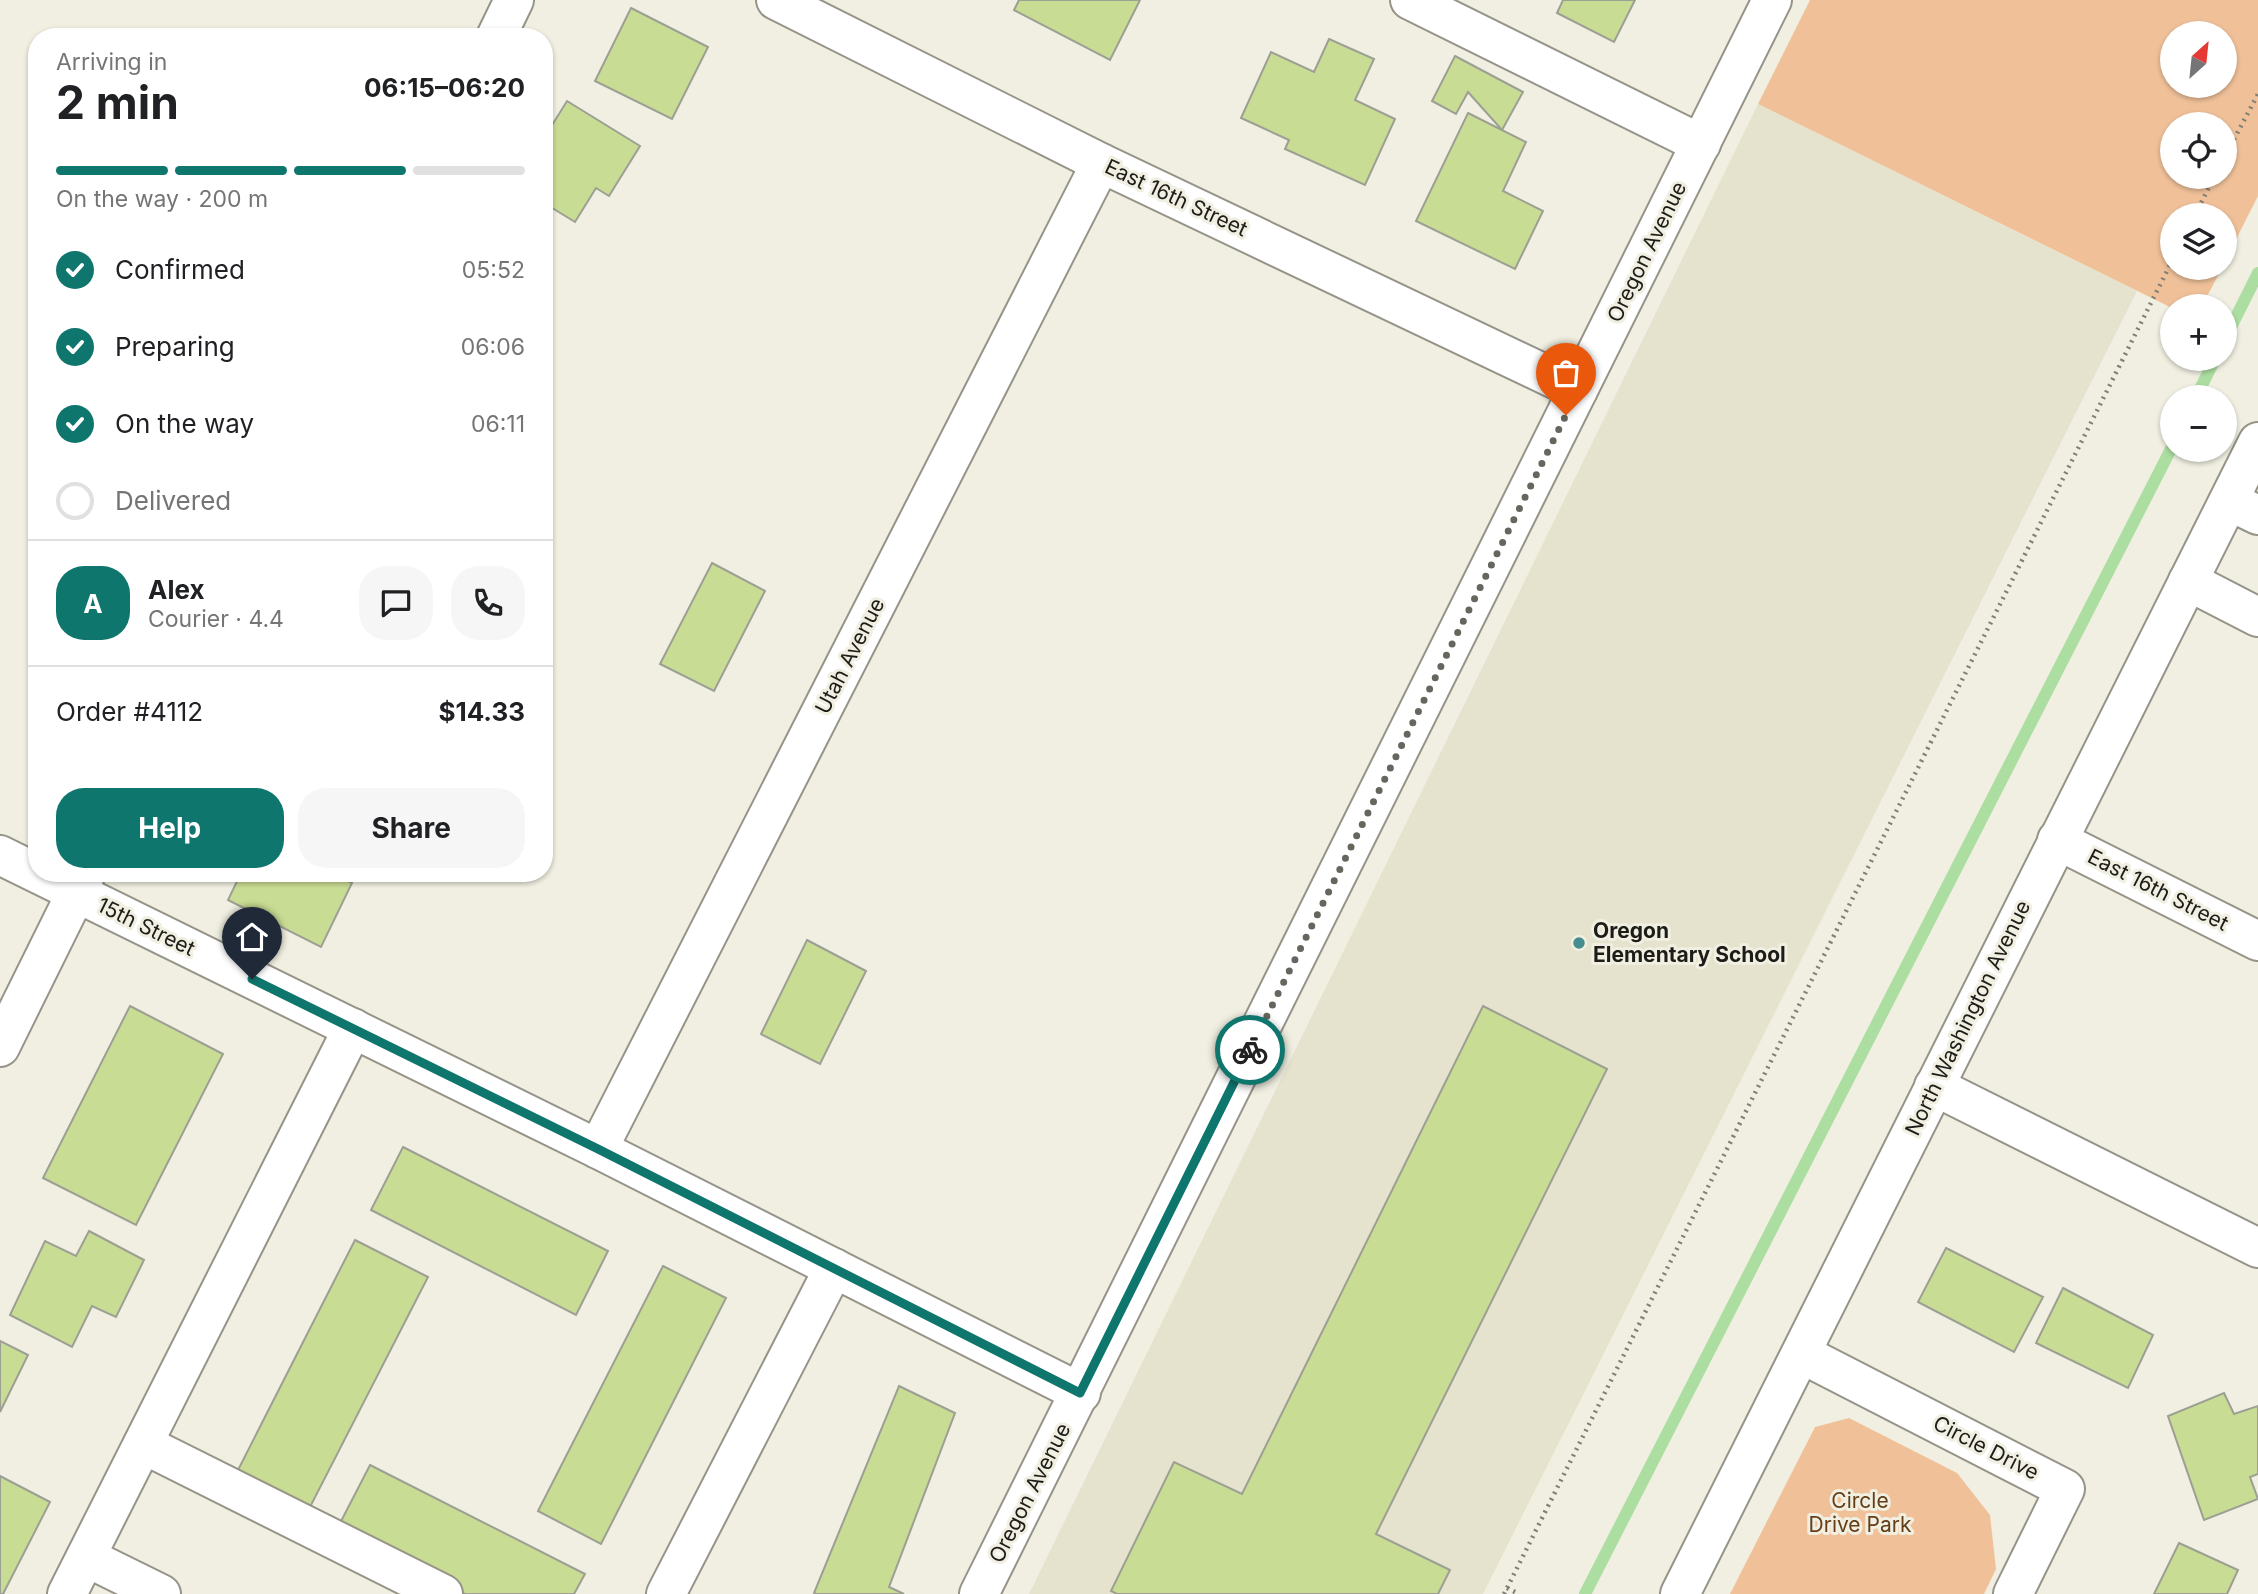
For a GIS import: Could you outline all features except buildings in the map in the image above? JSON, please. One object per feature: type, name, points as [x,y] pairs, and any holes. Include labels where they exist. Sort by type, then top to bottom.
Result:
[{"type":"street","points":[[500,28],[514,0]]},
{"type":"street","name":"East 16th Street","points":[[776,0],[1101,163],[1578,390]]},
{"type":"street","points":[[1410,0],[1701,144]]},
{"type":"street","name":"Oregon Avenue","points":[[979,1594],[1772,0]]},
{"type":"street","name":"Utah Avenue","points":[[598,1149],[1101,163]]},
{"type":"street","name":"North Washington Avenue","points":[[1680,1594],[2188,581],[2243,508],[2258,442]]},
{"type":"street","points":[[2188,581],[2258,617]]},
{"type":"street","name":"East 16th Street","points":[[2057,839],[2258,941]]},
{"type":"street","name":"15th Street","points":[[0,855],[28,865]]},
{"type":"street","points":[[0,1047],[81,883]]},
{"type":"street","name":"15th Street","points":[[81,883],[353,1028],[1080,1393]]},
{"type":"street","points":[[67,1594],[353,1028]]},
{"type":"street","points":[[1934,1086],[2258,1248]]},
{"type":"street","points":[[666,1594],[834,1268]]},
{"type":"street","name":"Circle Drive","points":[[1802,1354],[2065,1489],[2012,1594]]},
{"type":"street","points":[[144,1444],[443,1594]]},
{"type":"street","points":[[86,1557],[161,1594]]},
{"type":"path","points":[[2237,134],[2258,94]]},
{"type":"path","points":[[1518,1594],[1506,1591],[2162,280]]},
{"type":"shaded area","name":"Oregon Elementary School","points":[[1758,104],[2137,291],[1483,1594],[1029,1594]]},
{"type":"green space","points":[[1810,0],[2258,0],[2258,196],[2237,237],[2237,203],[2160,203],[2160,280],[2216,280],[2208,294],[2160,294],[2160,302],[1758,104]]},
{"type":"green space","name":"Circle Drive Park","points":[[1849,1418],[1957,1473],[1990,1515],[1996,1569],[1984,1594],[1730,1594],[1815,1427]]},
{"type":"waterway","points":[[2237,315],[2258,273]]},
{"type":"waterway","points":[[2202,385],[2209,371]]},
{"type":"waterway","points":[[1585,1594],[2164,462]]},
{"type":"way so far","points":[[1250,1050],[1566,415]]},
{"type":"place","name":"Oregon Elementary School","points":[[1579,943]]},
{"type":"route","points":[[252,979],[598,1149],[1080,1393],[1250,1050]]}]
